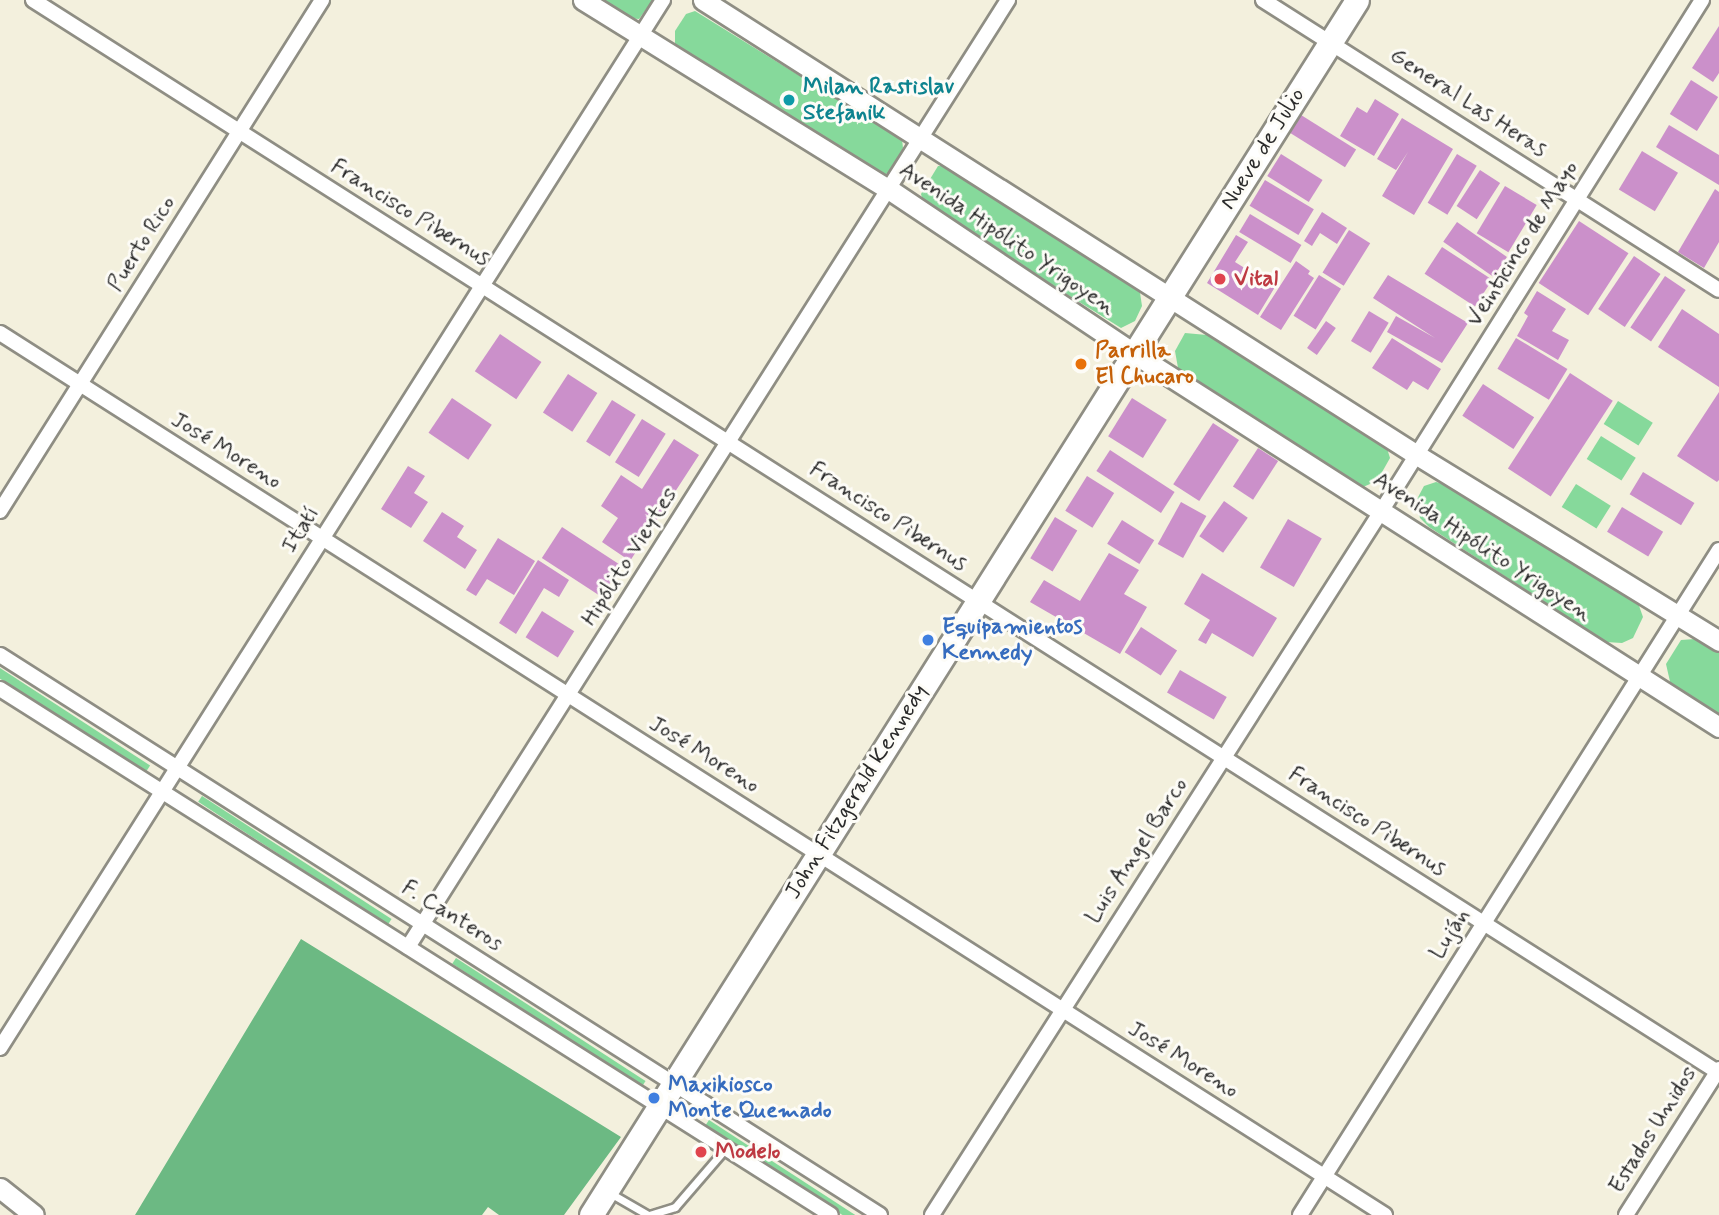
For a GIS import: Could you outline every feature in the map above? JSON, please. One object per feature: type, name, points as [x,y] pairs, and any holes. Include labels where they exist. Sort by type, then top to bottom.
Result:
[{"type":"main road","name":"Avenida Hipólito Yrigoyen","points":[[583,0],[890,190],[1135,354],[1719,727]]},
{"type":"main road","name":"Avenida Hipólito Yrigoyen","points":[[703,0],[1417,455],[1719,641]]},
{"type":"main road","name":"Nueve de Julio","points":[[1170,298],[1357,0]]},
{"type":"main road","name":"John Fitzgerald Kennedy","points":[[591,1215],[1170,298]]},
{"type":"main road","points":[[0,1188],[34,1215]]},
{"type":"street","name":"Francisco Pibernus","points":[[33,0],[1718,1071]]},
{"type":"street","name":"Puerto Rico","points":[[0,511],[322,0]]},
{"type":"street","name":"Itatí","points":[[0,1048],[663,0]]},
{"type":"street","name":"Hipólito Vieytes","points":[[408,947],[1008,0]]},
{"type":"street","name":"General Las Heras","points":[[1263,0],[1719,290]]},
{"type":"street","name":"Veinticinco de Mayo","points":[[1382,510],[1702,0]]},
{"type":"street","name":"José Moreno","points":[[0,333],[1385,1215]]},
{"type":"street","name":"Luis Angel Barco","points":[[932,1215],[1382,510]]},
{"type":"street","name":"Luján","points":[[1300,1215],[1719,550]]},
{"type":"street","name":"F. Canteros","points":[[0,655],[880,1215]]},
{"type":"street","points":[[0,689],[831,1215]]},
{"type":"street","name":"Estados Unidos","points":[[1626,1215],[1718,1071]]},
{"type":"lane","points":[[606,1191],[648,1215],[675,1207],[725,1149]]},
{"type":"green space","points":[[598,0],[653,0],[639,19],[627,18]]},
{"type":"green space","points":[[695,11],[902,139],[903,148],[890,172],[880,177],[675,49],[675,31],[686,14]]},
{"type":"green space","points":[[938,166],[948,166],[1139,286],[1142,306],[1135,321],[1121,328],[924,205],[921,194]]},
{"type":"green space","points":[[1185,333],[1207,335],[1386,445],[1390,458],[1377,481],[1363,487],[1178,368],[1175,351]]},
{"type":"green space","points":[[1618,401],[1653,423],[1638,446],[1604,424]]},
{"type":"green space","points":[[1601,436],[1636,458],[1621,481],[1587,459]]},
{"type":"green space","points":[[1436,482],[1449,486],[1637,600],[1643,617],[1633,638],[1622,643],[1606,642],[1429,527],[1420,518],[1416,501],[1424,486]]},
{"type":"green space","points":[[1576,484],[1611,506],[1596,529],[1562,507]]},
{"type":"green space","points":[[1695,639],[1719,653],[1719,716],[1671,686],[1666,664],[1681,640]]},
{"type":"green space","points":[[0,668],[150,765],[145,773],[0,679]]},
{"type":"green space","points":[[202,796],[392,919],[388,925],[198,802]]},
{"type":"green space","points":[[301,939],[621,1137],[564,1215],[499,1215],[488,1207],[482,1215],[135,1215]]},
{"type":"green space","points":[[456,958],[646,1081],[642,1087],[452,964]]},
{"type":"green space","points":[[709,1120],[855,1215],[842,1215],[705,1126]]},
{"type":"building","points":[[1719,26],[1719,73],[1713,82],[1692,68]]},
{"type":"building","points":[[1691,80],[1718,97],[1697,131],[1670,114]]},
{"type":"building","points":[[1375,99],[1399,114],[1374,156],[1340,136],[1357,107],[1367,113]]},
{"type":"building","points":[[1301,115],[1356,149],[1345,167],[1290,133]]},
{"type":"building","points":[[1402,118],[1453,149],[1414,215],[1382,196],[1408,152],[1396,170],[1377,159]]},
{"type":"building","points":[[1669,125],[1719,155],[1719,185],[1656,147]]},
{"type":"building","points":[[1642,151],[1678,173],[1655,211],[1619,190]]},
{"type":"building","points":[[1281,154],[1323,180],[1309,202],[1267,176]]},
{"type":"building","points":[[1457,154],[1477,166],[1447,215],[1428,203]]},
{"type":"building","points":[[1480,170],[1500,183],[1477,219],[1457,206]]},
{"type":"building","points":[[1265,180],[1314,209],[1298,235],[1250,206]]},
{"type":"building","points":[[1505,186],[1537,205],[1508,252],[1477,233]]},
{"type":"building","points":[[1715,189],[1719,192],[1719,242],[1704,268],[1678,252]]},
{"type":"building","points":[[1322,212],[1347,228],[1337,244],[1320,233],[1312,246],[1304,241]]},
{"type":"building","points":[[1250,214],[1301,245],[1291,263],[1239,232]]},
{"type":"building","points":[[1579,221],[1628,253],[1588,315],[1539,283]]},
{"type":"building","points":[[1457,222],[1507,257],[1493,277],[1443,242]]},
{"type":"building","points":[[1349,230],[1370,243],[1344,286],[1323,272]]},
{"type":"building","points":[[1236,235],[1248,242],[1235,262],[1275,287],[1258,315],[1207,283]]},
{"type":"building","points":[[1442,247],[1492,280],[1475,307],[1425,274]]},
{"type":"building","points":[[1634,256],[1661,274],[1625,327],[1598,309]]},
{"type":"building","points":[[1296,261],[1310,271],[1308,274],[1314,278],[1281,330],[1260,317]]},
{"type":"building","points":[[1319,275],[1341,289],[1316,329],[1294,316]]},
{"type":"building","points":[[1388,275],[1468,323],[1442,363],[1387,332],[1396,316],[1435,338],[1373,298]]},
{"type":"building","points":[[1665,276],[1686,290],[1651,341],[1630,327]]},
{"type":"building","points":[[1537,291],[1566,309],[1552,331],[1569,340],[1558,360],[1517,336],[1528,316],[1524,313]]},
{"type":"building","points":[[1682,309],[1719,334],[1719,387],[1658,347]]},
{"type":"building","points":[[1369,311],[1389,323],[1371,353],[1351,341]]},
{"type":"building","points":[[1326,321],[1336,328],[1317,355],[1307,348]]},
{"type":"building","points":[[500,334],[541,362],[516,399],[475,371]]},
{"type":"building","points":[[1392,338],[1441,369],[1428,390],[1413,381],[1407,390],[1372,368]]},
{"type":"building","points":[[1516,338],[1567,369],[1549,400],[1497,369]]},
{"type":"building","points":[[1570,373],[1613,401],[1551,496],[1508,469]]},
{"type":"building","points":[[568,374],[597,393],[572,432],[543,413]]},
{"type":"building","points":[[1483,384],[1534,417],[1513,449],[1462,416]]},
{"type":"building","points":[[1719,392],[1719,480],[1717,482],[1677,456]]},
{"type":"building","points":[[452,398],[492,425],[468,460],[429,433]]},
{"type":"building","points":[[1132,398],[1167,420],[1143,458],[1108,436]]},
{"type":"building","points":[[612,400],[636,415],[610,456],[586,442]]},
{"type":"building","points":[[642,419],[666,434],[639,477],[615,462]]},
{"type":"building","points":[[1213,423],[1239,440],[1199,501],[1173,484]]},
{"type":"building","points":[[674,439],[699,455],[630,561],[602,542],[618,518],[601,506],[621,475],[642,489]]},
{"type":"building","points":[[1258,448],[1278,461],[1253,500],[1233,487]]},
{"type":"building","points":[[1110,450],[1175,492],[1161,513],[1096,471]]},
{"type":"building","points":[[408,466],[425,476],[414,493],[428,502],[411,528],[381,509]]},
{"type":"building","points":[[1643,472],[1694,503],[1681,525],[1630,494]]},
{"type":"building","points":[[1087,476],[1114,493],[1092,528],[1065,511]]},
{"type":"building","points":[[1224,501],[1248,518],[1223,553],[1199,536]]},
{"type":"building","points":[[1181,502],[1206,516],[1183,558],[1158,544]]},
{"type":"building","points":[[1622,507],[1663,532],[1648,557],[1607,532]]},
{"type":"building","points":[[442,512],[464,526],[457,537],[477,550],[465,569],[423,541]]},
{"type":"building","points":[[1055,517],[1077,530],[1053,572],[1030,558]]},
{"type":"building","points":[[1288,519],[1322,538],[1294,587],[1260,567]]},
{"type":"building","points":[[1122,520],[1154,540],[1139,564],[1107,544]]},
{"type":"building","points":[[562,527],[622,566],[601,597],[542,558]]},
{"type":"building","points":[[498,538],[535,561],[514,595],[487,579],[476,596],[466,590]]},
{"type":"building","points":[[1109,553],[1139,570],[1124,594],[1147,607],[1120,654],[1030,602],[1044,580],[1080,601]]},
{"type":"building","points":[[538,560],[569,580],[559,597],[544,588],[516,634],[499,623]]},
{"type":"building","points":[[1202,573],[1277,618],[1253,657],[1212,633],[1206,644],[1198,640],[1210,620],[1184,604]]},
{"type":"building","points":[[542,611],[574,631],[558,657],[526,637]]},
{"type":"building","points":[[1141,627],[1177,650],[1161,676],[1125,652]]},
{"type":"building","points":[[1180,670],[1227,697],[1214,720],[1167,693]]},
{"type":"place","name":"Milan Rastislav Stefanik","points":[[789,100]]},
{"type":"place","name":"Vital","points":[[1220,279]]},
{"type":"place","name":"Parrilla El Chucaro","points":[[1081,364]]},
{"type":"place","name":"Equipamientos Kennedy","points":[[928,640]]},
{"type":"place","name":"Maxikiosco Monte Quemado","points":[[654,1098]]},
{"type":"place","name":"Modelo","points":[[701,1152]]}]
